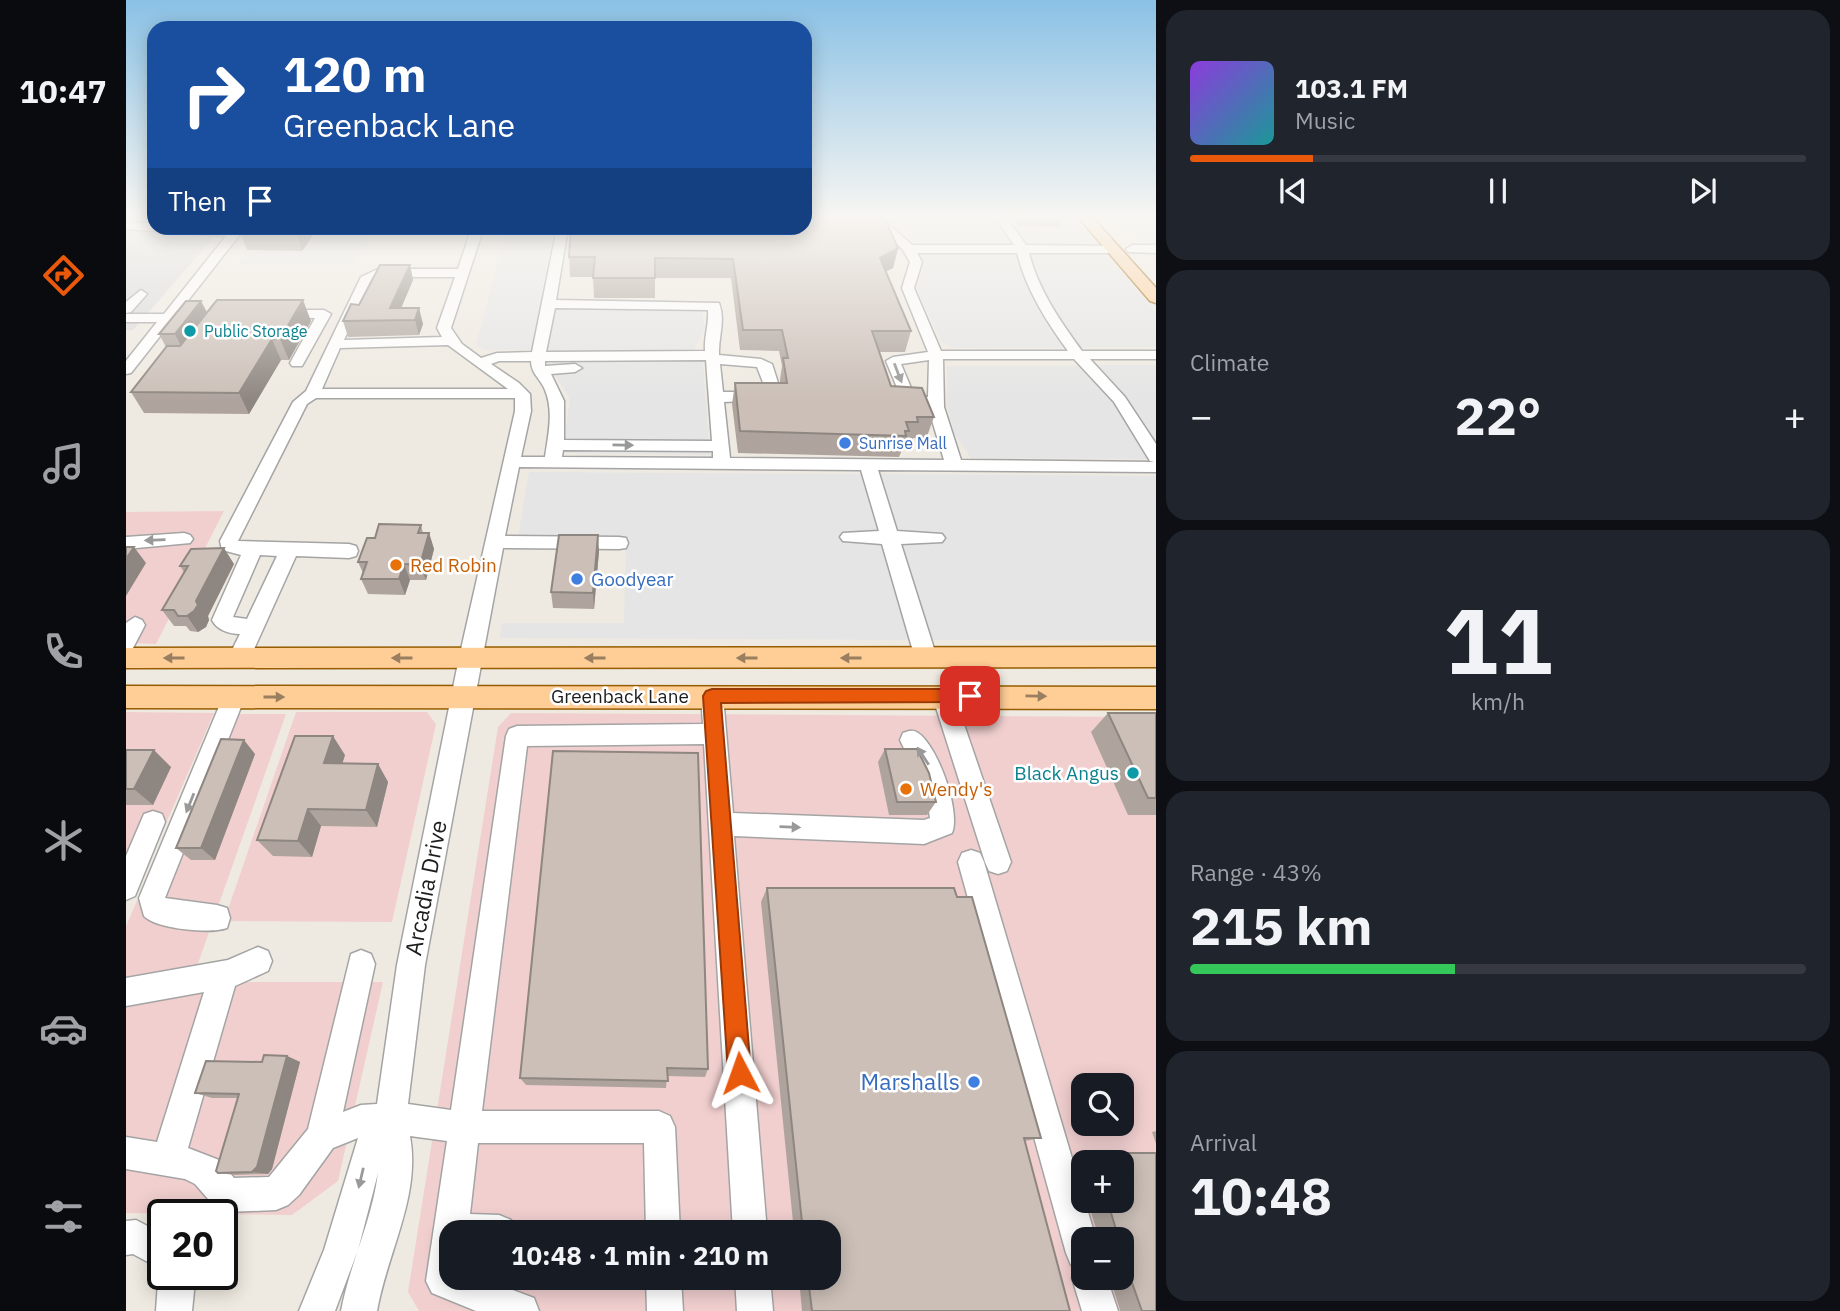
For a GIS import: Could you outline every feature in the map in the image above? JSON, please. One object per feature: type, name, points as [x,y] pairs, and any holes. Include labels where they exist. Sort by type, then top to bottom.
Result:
[{"type":"main road","points":[[1139,279],[1156,298]]},
{"type":"main road","name":"Greenback Lane","points":[[129,639],[239,657],[1156,657]]},
{"type":"main road","points":[[887,658],[943,695],[979,658]]},
{"type":"main road","name":"Greenback Lane","points":[[126,696],[943,695],[1156,698]]},
{"type":"street","points":[[126,370],[198,279]]},
{"type":"street","points":[[349,551],[253,549],[233,547],[229,545],[229,541],[302,402],[312,393],[366,279]]},
{"type":"street","points":[[460,279],[444,328],[452,341],[512,383],[522,394]]},
{"type":"street","points":[[554,279],[538,369],[548,379],[559,410],[554,453]]},
{"type":"street","points":[[911,279],[908,288],[936,355],[935,403],[954,466]]},
{"type":"street","points":[[1031,279],[1055,324],[1078,355],[1120,400],[1156,457]]},
{"type":"street","points":[[126,309],[141,294]]},
{"type":"street","points":[[549,304],[713,305],[716,327],[711,341],[712,361],[721,454]]},
{"type":"street","points":[[272,314],[324,314],[297,363]]},
{"type":"street","points":[[126,318],[167,318]]},
{"type":"street","points":[[335,344],[452,341]]},
{"type":"street","points":[[935,403],[908,400],[893,361],[936,355],[1156,355]]},
{"type":"street","points":[[482,363],[497,357],[538,357],[761,363],[767,367],[772,386],[760,397],[716,397]]},
{"type":"street","points":[[542,373],[554,368],[712,361]]},
{"type":"street","points":[[312,393],[522,394]]},
{"type":"street","name":"Arcadia Drive","points":[[359,1311],[365,1278],[388,1216],[397,1153],[391,1118],[411,965],[470,658],[523,411],[522,394]]},
{"type":"street","points":[[513,462],[554,453],[721,454],[868,466],[1156,467]]},
{"type":"street","points":[[868,466],[926,658]]},
{"type":"street","points":[[849,537],[936,538]]},
{"type":"street","points":[[126,543],[184,539]]},
{"type":"street","points":[[495,542],[619,543]]},
{"type":"street","points":[[253,549],[222,620],[233,626],[253,627]]},
{"type":"street","points":[[239,657],[289,550]]},
{"type":"street","points":[[943,695],[1076,1227]]},
{"type":"street","points":[[712,696],[749,1220]]},
{"type":"street","points":[[217,918],[166,914],[155,910],[152,904],[158,883],[234,697]]},
{"type":"street","points":[[451,1220],[517,736],[715,734]]},
{"type":"street","points":[[722,824],[924,832],[943,825],[942,811],[928,761],[911,740]]},
{"type":"street","points":[[126,887],[153,822]]},
{"type":"street","points":[[126,992],[224,975],[258,961]]},
{"type":"street","points":[[322,1137],[361,964]]},
{"type":"street","points":[[168,1160],[224,975]]},
{"type":"street","points":[[126,1153],[186,1163],[206,1172],[228,1195],[275,1193],[288,1183],[306,1155],[322,1137],[361,1121],[391,1118],[464,1127],[659,1127],[663,1220]]},
{"type":"street","name":"Arcadia Drive","points":[[317,1311],[341,1250],[368,1151],[391,1118]]},
{"type":"street","points":[[126,1238],[136,1237],[147,1244]]},
{"type":"street","points":[[174,1311],[176,1290]]},
{"type":"street","points":[[467,1290],[521,1311]]},
{"type":"street","points":[[664,1290],[665,1311]]},
{"type":"street","points":[[754,1290],[755,1311]]},
{"type":"street","points":[[1094,1290],[1100,1311]]},
{"type":"shaded area","points":[[126,279],[177,279],[133,330],[126,330]]},
{"type":"shaded area","points":[[493,279],[544,279],[540,307],[702,310],[705,328],[694,350],[693,361],[703,362],[710,455],[563,453],[570,398],[547,364],[550,350],[485,350],[476,345]]},
{"type":"shaded area","points":[[921,279],[1128,279],[1156,312],[1156,347],[954,348],[942,342],[918,289]]},
{"type":"shaded area","points":[[1156,365],[1156,459],[971,458],[954,433],[947,404],[947,366]]},
{"type":"shaded area","points":[[529,472],[1156,476],[1156,641],[500,638],[502,623],[624,623],[626,538],[518,537]]},
{"type":"shaded area","points":[[224,511],[156,644],[126,643],[126,512]]},
{"type":"shaded area","points":[[126,712],[214,713],[154,851],[126,851]]},
{"type":"shaded area","points":[[296,712],[427,712],[436,724],[392,922],[224,921]]},
{"type":"shaded area","points":[[511,713],[1156,717],[1156,1311],[419,1311],[408,1292],[498,727]]},
{"type":"shaded area","points":[[219,714],[286,714],[189,989],[233,982],[383,982],[338,1181],[292,1215],[238,1214],[238,1199],[147,1199],[147,1213],[126,1213],[126,926]]},
{"type":"building","points":[[373,279],[403,279],[390,308],[419,308],[415,320],[343,321],[351,304],[359,305]]},
{"type":"building","points":[[736,279],[889,279],[911,331],[872,331],[891,386],[922,388],[934,417],[917,417],[918,422],[906,422],[909,431],[905,431],[906,436],[740,431],[735,383],[787,383],[783,358],[788,358],[782,330],[743,330]]},
{"type":"building","points":[[217,300],[303,300],[280,339],[272,339],[239,393],[131,392],[167,346],[180,346]]},
{"type":"building","points":[[186,301],[201,301],[175,334],[159,334]]},
{"type":"building","points":[[379,524],[421,525],[418,533],[429,533],[420,565],[404,564],[399,579],[361,579],[367,562],[358,562],[367,538],[375,538]]},
{"type":"building","name":"Goodyear","points":[[559,535],[598,535],[593,593],[551,592]]},
{"type":"building","points":[[126,547],[134,547],[126,559]]},
{"type":"building","points":[[224,548],[196,601],[198,605],[194,611],[187,616],[178,616],[174,610],[162,610],[188,566],[180,566],[191,549]]},
{"type":"building","points":[[1108,713],[1156,713],[1156,798],[1148,798]]},
{"type":"building","points":[[295,736],[333,736],[324,763],[378,764],[366,810],[308,809],[298,841],[257,840]]},
{"type":"building","points":[[221,739],[244,740],[201,848],[176,848]]},
{"type":"building","points":[[885,749],[917,749],[929,773],[936,802],[897,802]]},
{"type":"building","points":[[126,750],[154,750],[134,789],[126,789]]},
{"type":"building","points":[[553,751],[698,753],[708,1069],[667,1068],[668,1081],[520,1078]]},
{"type":"building","points":[[767,888],[954,888],[957,897],[972,897],[1041,1138],[1024,1138],[1070,1311],[812,1311],[809,1290],[841,1290],[841,1220],[802,1220]]},
{"type":"building","points":[[264,1055],[287,1056],[257,1167],[252,1172],[218,1173],[216,1171],[239,1094],[195,1093],[206,1061],[262,1062]]},
{"type":"building","points":[[1134,1153],[1156,1153],[1156,1311],[1142,1311],[1134,1288],[1134,1227],[1115,1227],[1111,1213],[1134,1213]]},
{"type":"place","name":"Public Storage","points":[[190,331]]},
{"type":"place","name":"Sunrise Mall","points":[[845,443]]},
{"type":"place","name":"Red Robin","points":[[396,565]]},
{"type":"place","name":"Goodyear","points":[[577,579]]},
{"type":"place","name":"Black Angus","points":[[1133,773]]},
{"type":"place","name":"Wendy's","points":[[906,789]]},
{"type":"place","name":"Marshalls","points":[[974,1082]]},
{"type":"route","points":[[740,1073],[712,696],[970,696]]}]
